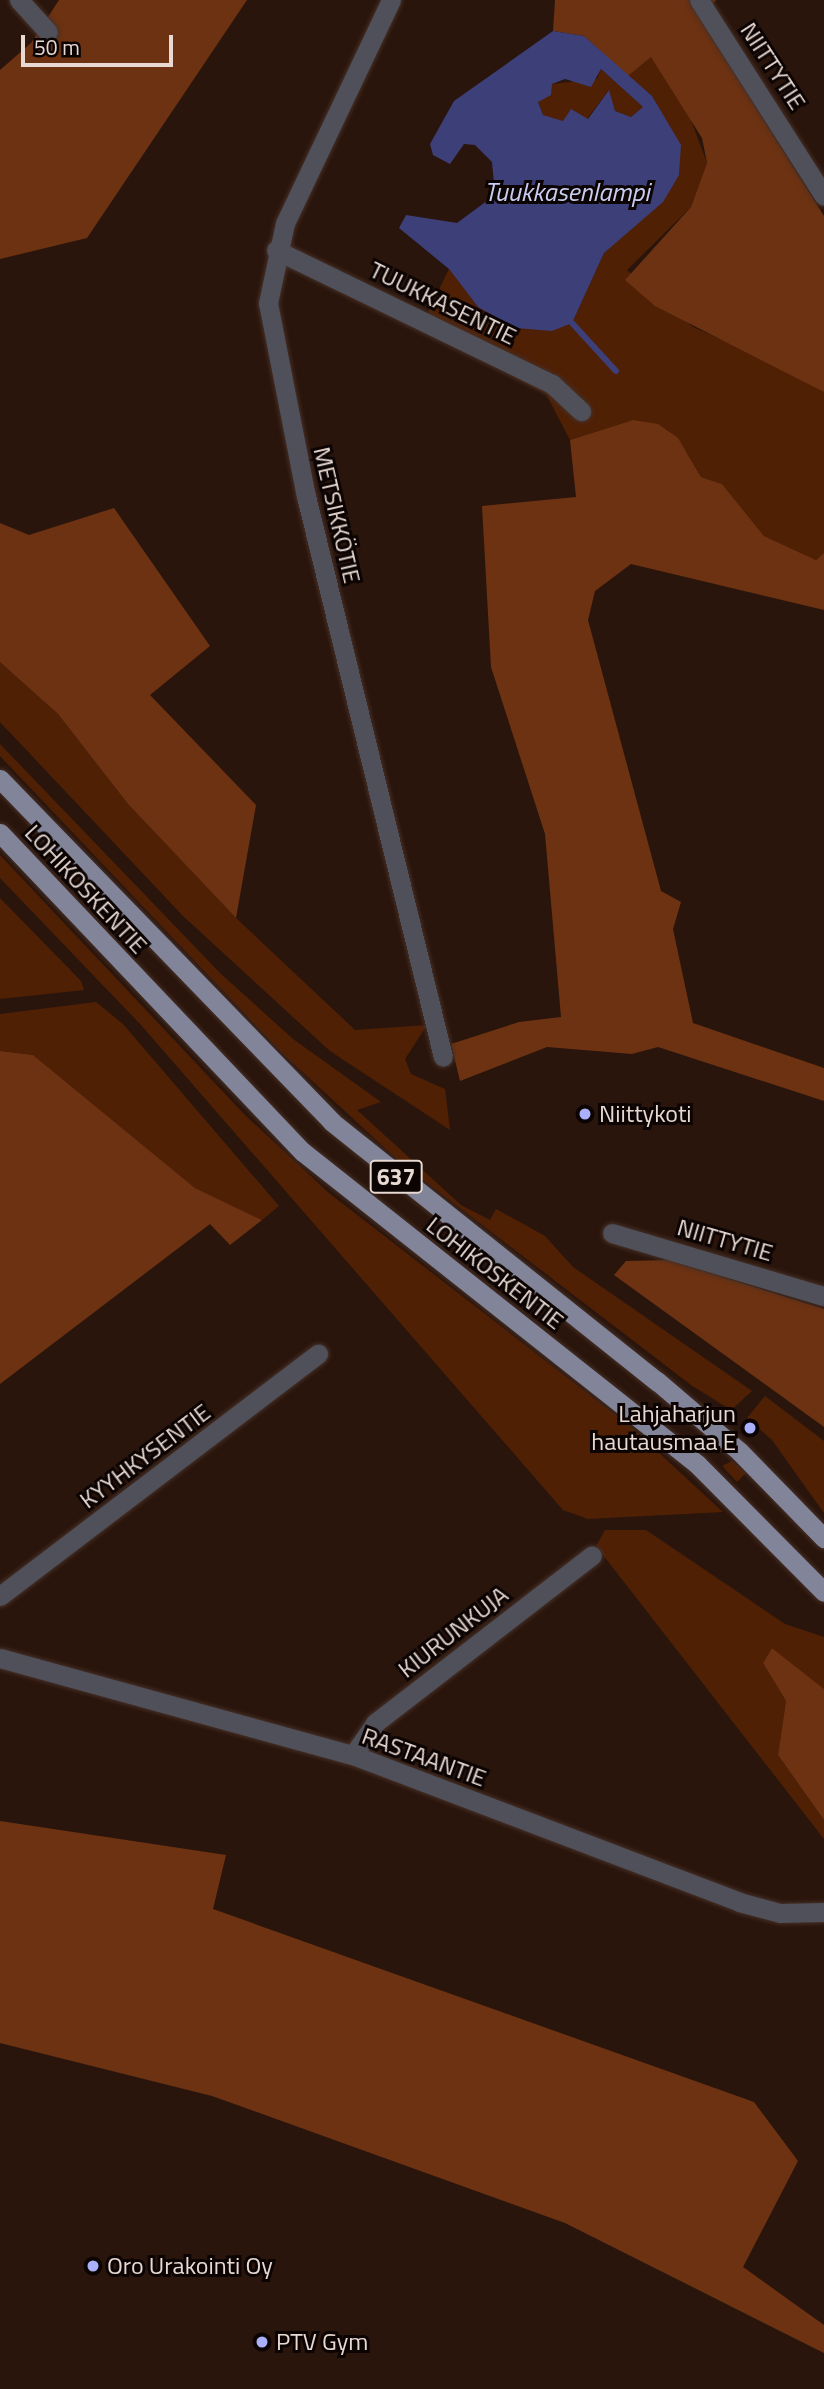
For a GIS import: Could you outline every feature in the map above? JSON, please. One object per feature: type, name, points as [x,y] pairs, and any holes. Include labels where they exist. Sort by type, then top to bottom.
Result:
[{"type":"main road","name":"LOHIKOSKENTIE","points":[[0,779],[332,1122],[657,1381],[739,1451],[824,1538]]},
{"type":"main road","name":"LOHIKOSKENTIE","points":[[0,833],[303,1152],[697,1464],[824,1592]]},
{"type":"street","points":[[19,0],[48,32]]},
{"type":"street","name":"METSIKKÖTIE","points":[[391,0],[276,250],[270,325],[443,1057]]},
{"type":"street","name":"NIITTYTIE","points":[[699,0],[824,197]]},
{"type":"street","name":"TUUKKASENTIE","points":[[276,250],[542,380],[581,411]]},
{"type":"street","name":"NIITTYTIE","points":[[612,1233],[824,1296]]},
{"type":"street","name":"KYYHKYSENTIE","points":[[0,1596],[318,1354]]},
{"type":"street","name":"KIURUNKUJA","points":[[353,1755],[375,1723],[592,1555]]},
{"type":"street","name":"RASTAANTIE","points":[[0,1658],[353,1755],[739,1902],[780,1913],[824,1912]]},
{"type":"shaded area","points":[[59,0],[247,0],[87,238],[0,259],[0,70],[31,43]]},
{"type":"shaded area","points":[[555,0],[716,0],[700,18],[824,216],[824,392],[655,306],[625,280],[691,207],[707,163],[702,138],[651,57],[628,76],[584,36],[553,31]]},
{"type":"shaded area","points":[[651,57],[685,104],[707,163],[691,207],[627,270],[693,327],[787,368],[824,392],[824,553],[816,560],[764,536],[722,484],[701,477],[686,451],[633,420],[570,440],[546,394],[421,327],[449,269],[478,307],[572,323],[604,253],[679,175],[680,145],[652,96],[628,76]]},
{"type":"shaded area","points":[[601,69],[643,107],[631,117],[615,111],[608,91],[587,119],[553,122],[543,115],[538,102],[552,84],[597,79]]},
{"type":"shaded area","points":[[633,420],[658,424],[678,438],[701,477],[722,484],[764,536],[816,560],[824,553],[824,610],[631,564],[595,591],[588,620],[661,891],[681,902],[673,929],[693,1023],[824,1068],[824,1101],[658,1047],[632,1054],[547,1047],[460,1081],[451,1044],[519,1022],[561,1017],[545,834],[491,667],[482,506],[576,497],[570,440]]},
{"type":"shaded area","points":[[114,508],[210,646],[150,695],[256,805],[236,918],[128,804],[58,714],[0,662],[0,523],[29,535]]},
{"type":"shaded area","points":[[0,662],[58,714],[128,804],[236,918],[355,1030],[427,1025],[405,1059],[411,1074],[445,1089],[450,1130],[330,1051],[183,916],[0,722]]},
{"type":"shaded area","points":[[0,744],[221,974],[293,1039],[381,1102],[357,1110],[461,1205],[490,1220],[496,1209],[545,1236],[573,1267],[752,1391],[731,1410],[691,1385],[400,1162],[283,1054],[0,756]]},
{"type":"shaded area","points":[[0,855],[244,1114],[329,1193],[631,1427],[723,1512],[588,1519],[563,1510],[141,1025],[0,878]]},
{"type":"shaded area","points":[[0,898],[81,981],[84,990],[0,999]]},
{"type":"shaded area","points":[[96,1002],[123,1024],[279,1206],[262,1220],[195,1188],[33,1055],[0,1051],[0,1014]]},
{"type":"shaded area","points":[[0,1051],[33,1055],[195,1188],[262,1220],[230,1245],[210,1224],[0,1384]]},
{"type":"shaded area","points":[[669,1260],[824,1309],[824,1427],[614,1275],[626,1261]]},
{"type":"shaded area","points":[[765,1396],[824,1441],[824,1513],[772,1440],[747,1418]]},
{"type":"shaded area","points":[[732,1461],[746,1473],[737,1482],[722,1466]]},
{"type":"shaded area","points":[[605,1530],[646,1530],[785,1624],[824,1637],[824,1689],[772,1648],[763,1663],[786,1701],[778,1755],[824,1820],[824,1839],[596,1546]]},
{"type":"shaded area","points":[[772,1648],[824,1689],[824,1820],[778,1755],[786,1701],[763,1663]]},
{"type":"shaded area","points":[[0,1821],[226,1855],[213,1909],[754,2102],[798,2161],[743,2267],[824,2325],[824,2353],[565,2223],[212,2096],[0,2043]]},
{"type":"water","name":"Tuukkasenlampi","points":[[553,31],[584,36],[652,96],[681,145],[679,175],[663,202],[604,253],[572,323],[552,331],[516,328],[478,307],[449,269],[399,228],[406,215],[457,223],[495,195],[492,162],[475,145],[464,144],[450,164],[433,155],[430,144],[454,101]],"holes":[[[601,69],[643,107],[631,117],[615,111],[609,90],[588,119],[571,109],[563,121],[543,115],[538,102],[551,95],[552,84],[565,79],[591,87]]]},
{"type":"waterway","points":[[572,323],[616,371]]},
{"type":"place","name":"Niittykoti","points":[[585,1114]]},
{"type":"place","name":"Lahjaharjun hautausmaa E","points":[[750,1428]]},
{"type":"place","name":"Oro Urakointi Oy","points":[[93,2266]]},
{"type":"place","name":"PTV Gym","points":[[262,2342]]}]
